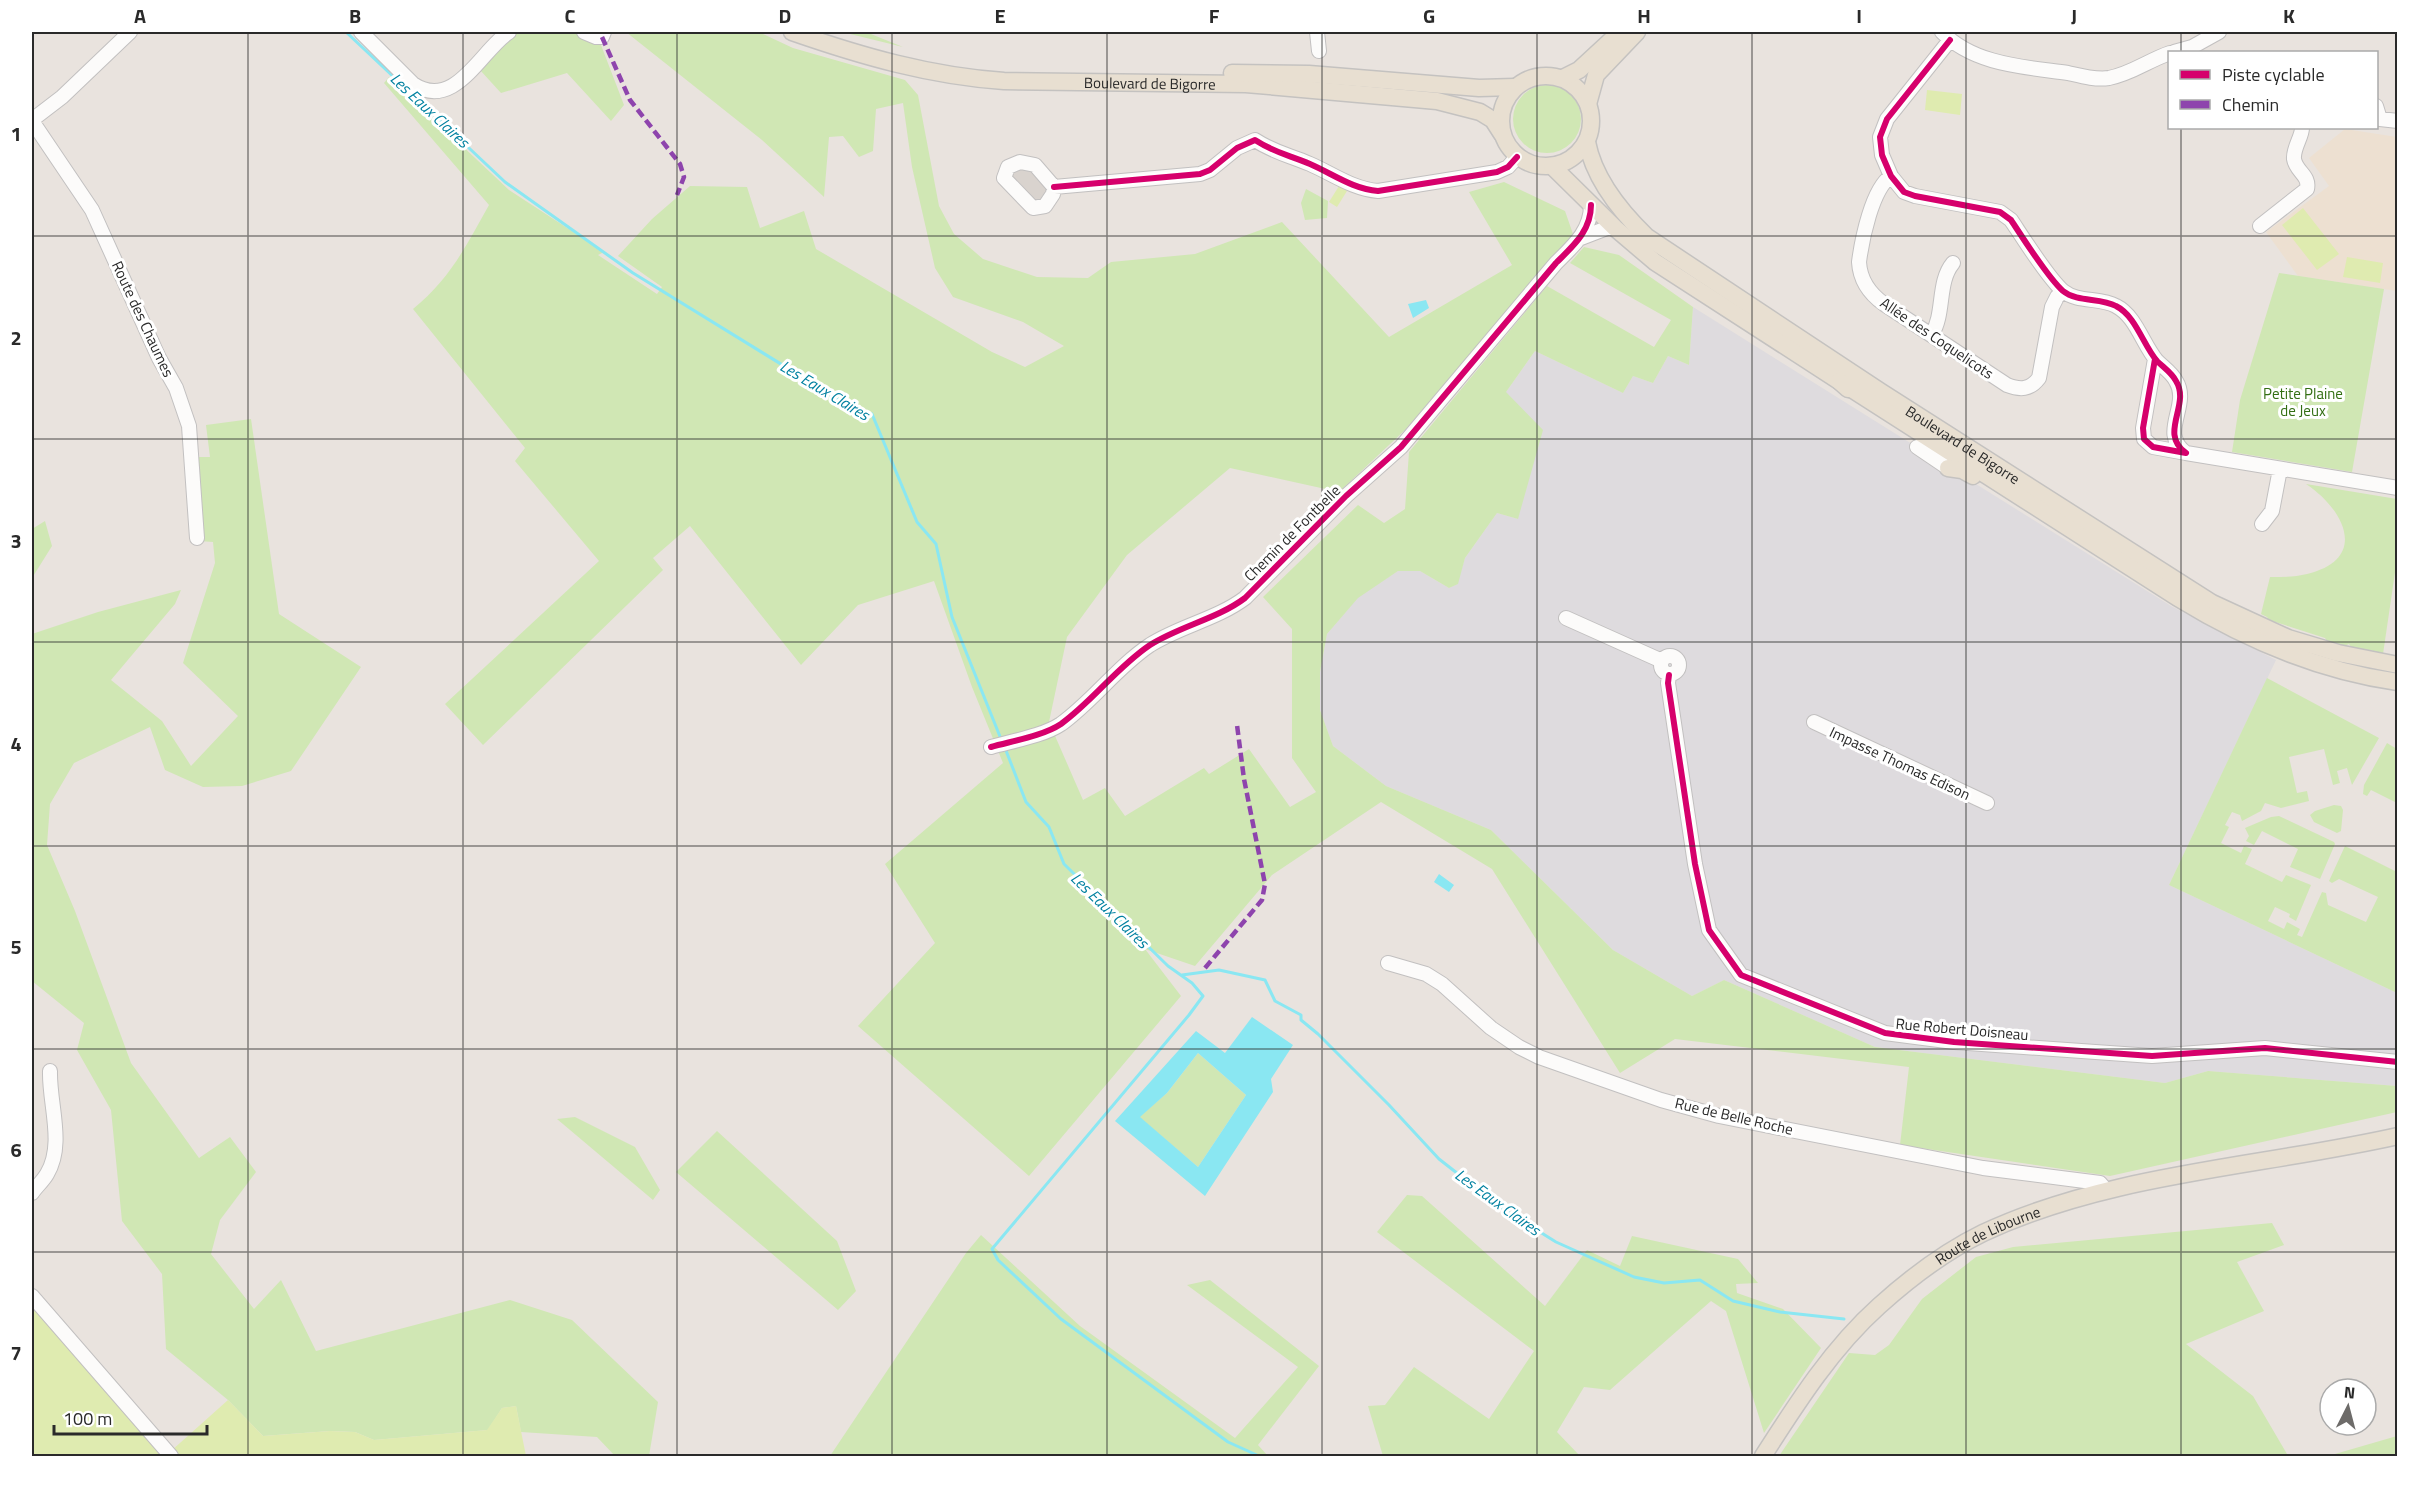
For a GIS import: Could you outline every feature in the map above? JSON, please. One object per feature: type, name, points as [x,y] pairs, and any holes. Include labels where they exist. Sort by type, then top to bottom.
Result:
[{"type":"main road","name":"Boulevard de Bigorre","points":[[792,32],[844,50],[905,67],[965,78],[1004,81],[1246,84],[1437,101],[1480,112],[1493,120],[1502,134]]},
{"type":"main road","name":"Boulevard de Bigorre","points":[[813,32],[957,70],[1000,74],[1309,74],[1479,88],[1515,87]]},
{"type":"main road","points":[[1563,78],[1578,89],[1588,104],[1592,117],[1587,142],[1573,158],[1552,166],[1540,166],[1517,157],[1502,134],[1500,121],[1502,108],[1515,87],[1538,76],[1563,78],[1579,70],[1620,32]]},
{"type":"main road","points":[[1588,104],[1596,75],[1637,32]]},
{"type":"main road","name":"Boulevard de Bigorre","points":[[1587,142],[1591,160],[1616,203],[1647,237],[1881,392],[2221,608],[2296,640],[2338,653],[2397,665]]},
{"type":"main road","points":[[1552,166],[1615,228],[1655,262],[1839,381],[1873,412],[1909,435],[1917,447]]},
{"type":"main road","name":"Boulevard de Bigorre","points":[[1839,381],[2165,590],[2220,622],[2284,652],[2342,670],[2397,681]]},
{"type":"main road","points":[[1948,468],[1962,470],[1971,475],[2165,590]]},
{"type":"main road","points":[[2297,1154],[2397,1128]]},
{"type":"main road","points":[[2297,1154],[2397,1136]]},
{"type":"main road","name":"Route de Libourne","points":[[1763,1456],[1793,1409],[1845,1342],[1878,1307],[1916,1275],[1980,1235],[2059,1204],[2108,1191],[2297,1154]]},
{"type":"street","points":[[32,121],[62,97],[130,32]]},
{"type":"street","points":[[361,32],[413,84],[432,92],[441,91],[457,83],[509,32]]},
{"type":"street","points":[[584,32],[596,37],[603,34]]},
{"type":"street","points":[[1317,32],[1319,51]]},
{"type":"street","points":[[2179,51],[2192,47],[2219,32]]},
{"type":"street","points":[[2168,55],[2125,73],[2102,79],[2003,63],[1970,52],[1946,36],[1887,119],[1880,136],[1882,155],[1891,176],[1904,192],[1915,196],[1989,208],[2006,216],[2063,291],[2077,297],[2117,306],[2124,312],[2155,359],[2171,374],[2179,387],[2174,440],[2178,447],[2186,453]]},
{"type":"street","points":[[2192,47],[2198,51]]},
{"type":"street","points":[[2378,114],[2397,121]]},
{"type":"street","name":"Route des Chaumes","points":[[32,121],[92,210],[159,358],[176,388],[189,426],[196,538]]},
{"type":"street","points":[[2260,226],[2307,189],[2306,177],[2297,166],[2294,157],[2307,129]]},
{"type":"street","points":[[1054,187],[1200,174],[1210,170],[1237,148],[1255,140],[1272,151],[1308,163],[1366,190],[1378,191],[1497,171],[1508,167],[1517,157]]},
{"type":"street","name":"Allée des Coquelicots","points":[[1891,176],[1880,186],[1860,252],[1860,271],[1868,289],[1876,298],[2007,385],[2016,388],[2029,387],[2039,378],[2052,307],[2063,291]]},
{"type":"street","name":"Chemin de Fontbelle","points":[[999,745],[1060,725],[1148,646],[1169,634],[1234,606],[1245,598],[1346,496],[1401,447],[1505,322],[1581,238],[1590,220],[1591,205]]},
{"type":"street","points":[[1581,238],[1607,228],[1615,228]]},
{"type":"street","points":[[1932,334],[1938,323],[1947,271],[1953,263]]},
{"type":"street","points":[[2155,359],[2143,428],[2144,438],[2153,447],[2397,488]]},
{"type":"street","points":[[1917,447],[1948,468]]},
{"type":"street","points":[[2262,524],[2271,511],[2280,469]]},
{"type":"street","name":"Rue Robert Doisneau","points":[[1566,618],[1662,661],[1662,670],[1669,675],[1668,683],[1695,864],[1709,930],[1741,975],[1885,1034],[1954,1042],[2152,1056],[2265,1048],[2397,1062]]},
{"type":"street","name":"Impasse Thomas Edison","points":[[1814,722],[1987,803]]},
{"type":"street","name":"Rue de Belle Roche","points":[[1388,963],[1425,974],[1442,984],[1491,1028],[1519,1047],[1539,1057],[1661,1100],[1719,1116],[1983,1168],[2100,1183],[2108,1191]]},
{"type":"street","points":[[32,1193],[47,1174],[56,1149],[50,1071]]},
{"type":"street","points":[[32,1296],[171,1456]]},
{"type":"shaded area","points":[[2345,129],[2397,137],[2397,291],[2298,276],[2266,232],[2329,186],[2309,158]]},
{"type":"shaded area","points":[[1028,167],[1048,189],[1039,203],[1034,204],[1009,179],[1012,168]]},
{"type":"shaded area","points":[[1693,307],[2171,606],[2276,660],[2169,885],[2397,993],[2397,1086],[2208,1071],[2165,1083],[1875,1047],[1724,980],[1692,996],[1613,950],[1491,830],[1386,786],[1333,746],[1320,710],[1320,672],[1327,634],[1358,597],[1398,571],[1420,571],[1449,588],[1457,584],[1465,558],[1497,513],[1518,519],[1506,392],[1535,351],[1623,393],[1633,376],[1653,383],[1668,356],[1689,365]]},
{"type":"green space","points":[[504,32],[596,32],[624,105],[611,121],[567,73],[501,93],[480,70]]},
{"type":"green space","points":[[626,32],[759,32],[793,48],[905,80],[918,95],[939,206],[954,234],[983,259],[1037,277],[1088,278],[1111,262],[1195,254],[1282,222],[1389,337],[1512,265],[1469,192],[1504,182],[1565,211],[1573,234],[1405,430],[1339,492],[1230,468],[1127,555],[1067,637],[1049,722],[1083,800],[1105,788],[1125,816],[1204,768],[1209,774],[1249,749],[1290,807],[1316,792],[1292,758],[1292,629],[1263,597],[1358,505],[1384,523],[1405,509],[1409,452],[1547,286],[1654,347],[1671,320],[1570,263],[1584,247],[1619,255],[1693,307],[1689,365],[1668,356],[1653,383],[1633,376],[1623,393],[1535,351],[1506,392],[1543,430],[1518,519],[1497,513],[1465,558],[1458,584],[1449,588],[1420,571],[1398,571],[1358,598],[1327,634],[1320,672],[1320,710],[1333,746],[1386,786],[1491,830],[1613,950],[1692,996],[1724,980],[1875,1047],[2165,1083],[2208,1071],[2397,1086],[2397,1112],[2110,1176],[1900,1145],[1909,1067],[1675,1039],[1620,1073],[1492,869],[1381,802],[1272,875],[1195,966],[1145,949],[1181,996],[1029,1176],[858,1026],[935,943],[885,864],[1003,763],[972,687],[934,581],[858,605],[801,665],[690,526],[653,558],[663,570],[483,745],[445,704],[599,561],[515,461],[525,448],[413,309],[447,274],[465,248],[489,205],[384,83],[389,77],[509,190],[604,252],[598,255],[657,294],[662,287],[618,256],[652,219],[690,186],[747,187],[760,228],[804,211],[816,249],[992,352],[1025,367],[1064,346],[1023,322],[953,297],[935,268],[912,167],[903,103],[876,109],[873,151],[859,157],[843,136],[829,137],[824,197],[762,140]]},
{"type":"green space","points":[[842,32],[866,32],[903,47]]},
{"type":"green space","points":[[1547,85],[1560,88],[1571,95],[1578,106],[1581,119],[1578,132],[1571,143],[1560,150],[1547,153],[1534,150],[1523,143],[1516,132],[1513,119],[1516,106],[1523,95],[1534,88]]},
{"type":"green space","points":[[1927,90],[1962,94],[1960,115],[1925,110]]},
{"type":"green space","points":[[1339,186],[1347,191],[1337,207],[1329,202]]},
{"type":"green space","points":[[1306,189],[1328,201],[1327,218],[1305,220],[1301,203]]},
{"type":"green space","points":[[2303,208],[2339,254],[2317,270],[2282,225]]},
{"type":"green space","points":[[2347,257],[2383,263],[2380,283],[2343,277]]},
{"type":"green space","name":"Petite Plaine de Jeux","points":[[2279,273],[2384,289],[2352,472],[2232,452],[2240,400]]},
{"type":"green space","points":[[251,419],[279,614],[361,667],[291,771],[242,786],[203,787],[165,770],[150,727],[74,763],[50,804],[47,845],[75,911],[131,1063],[199,1158],[230,1137],[256,1172],[220,1220],[211,1254],[254,1309],[281,1280],[316,1351],[510,1300],[572,1320],[658,1402],[649,1456],[615,1456],[597,1437],[521,1432],[516,1406],[502,1408],[488,1430],[374,1440],[355,1432],[330,1431],[263,1436],[228,1400],[166,1349],[162,1274],[122,1221],[111,1110],[77,1050],[84,1023],[32,981],[32,634],[98,612],[181,590],[175,604],[111,680],[162,721],[191,766],[238,716],[183,663],[215,563],[213,542],[199,541],[196,457],[210,457],[206,425]]},
{"type":"green space","points":[[2306,484],[2397,499],[2397,559],[2383,654],[2351,647],[2349,644],[2345,646],[2327,641],[2325,638],[2269,620],[2261,614],[2270,577],[2302,575],[2326,567],[2338,557],[2344,546],[2344,533],[2340,520],[2320,495]]},
{"type":"green space","points":[[45,521],[52,546],[32,578],[32,529]]},
{"type":"green space","points":[[2267,678],[2379,738],[2352,785],[2347,768],[2337,771],[2340,783],[2333,785],[2324,749],[2289,757],[2297,793],[2307,791],[2309,801],[2281,808],[2265,803],[2261,811],[2242,821],[2240,815],[2232,812],[2225,825],[2229,827],[2221,843],[2241,853],[2244,846],[2252,849],[2245,864],[2282,882],[2286,875],[2311,885],[2296,921],[2289,917],[2290,914],[2275,907],[2268,921],[2284,929],[2287,922],[2300,929],[2297,935],[2302,937],[2322,892],[2326,893],[2328,905],[2366,922],[2378,897],[2339,879],[2332,883],[2329,881],[2345,846],[2397,872],[2397,993],[2169,885]]},
{"type":"green space","points":[[2387,743],[2397,749],[2397,803],[2371,790],[2367,796],[2363,794],[2364,785]]},
{"type":"green space","points":[[2334,805],[2341,806],[2343,810],[2341,831],[2337,833],[2314,822],[2310,815]]},
{"type":"green space","points":[[2279,816],[2334,842],[2320,879],[2290,867],[2298,849],[2262,831],[2254,845],[2246,841],[2249,836],[2245,828]]},
{"type":"green space","points":[[1198,1053],[1246,1095],[1198,1167],[1139,1117],[1167,1093]]},
{"type":"green space","points":[[575,1117],[635,1147],[660,1190],[653,1200],[557,1119]]},
{"type":"green space","points":[[717,1131],[837,1241],[856,1291],[838,1310],[676,1172]]},
{"type":"green space","points":[[1407,1195],[1422,1196],[1545,1306],[1587,1250],[1620,1266],[1632,1236],[1738,1259],[1758,1283],[1736,1284],[1737,1293],[1783,1309],[1821,1348],[1764,1433],[1726,1311],[1711,1301],[1610,1390],[1584,1387],[1557,1432],[1580,1456],[1383,1456],[1368,1406],[1385,1405],[1414,1367],[1489,1419],[1534,1351],[1377,1232]]},
{"type":"green space","points":[[2272,1223],[2284,1245],[2237,1262],[2264,1311],[2186,1344],[2253,1396],[2287,1454],[2335,1454],[2397,1436],[2397,1456],[1779,1456],[1849,1353],[1875,1355],[1889,1345],[1922,1299],[1976,1257],[2013,1247]]},
{"type":"green space","points":[[981,1235],[1080,1326],[1235,1438],[1298,1367],[1187,1285],[1210,1280],[1319,1366],[1258,1445],[1268,1456],[830,1456],[966,1253]]},
{"type":"green space","points":[[32,1303],[164,1456],[32,1456]]},
{"type":"green space","points":[[228,1400],[263,1436],[330,1431],[355,1432],[374,1440],[487,1430],[502,1408],[516,1406],[526,1456],[176,1456],[171,1451]]},
{"type":"water","points":[[1426,300],[1429,308],[1413,318],[1408,304]]},
{"type":"water","points":[[1439,874],[1454,885],[1449,892],[1434,882]]},
{"type":"water","points":[[1252,1017],[1293,1045],[1271,1079],[1273,1092],[1205,1196],[1115,1121],[1196,1031],[1225,1053]],"holes":[[[1198,1053],[1246,1095],[1198,1167],[1140,1117],[1167,1093]]]},
{"type":"waterway","name":"Les Eaux Claires","points":[[346,32],[505,182],[633,273],[854,409],[872,414],[917,522],[936,544],[952,617],[1001,739]]},
{"type":"waterway","name":"Les Eaux Claires","points":[[1005,748],[1026,802],[1049,827],[1064,864],[1168,966],[1192,983],[1203,996],[992,1249],[998,1260],[1061,1319],[1228,1442],[1259,1456]]},
{"type":"waterway","name":"Les Eaux Claires","points":[[1182,975],[1219,970],[1265,980],[1275,1001],[1301,1015],[1301,1020],[1389,1105],[1439,1159],[1503,1209],[1556,1242],[1634,1277],[1664,1283],[1700,1280],[1733,1301],[1780,1312],[1844,1319]]},
{"type":"marked path","points":[[602,37],[630,100],[680,164],[684,177],[677,195]]},
{"type":"marked path","points":[[1205,968],[1262,900],[1265,884],[1244,779],[1237,725]]},
{"type":"cycle path","points":[[1950,40],[1887,119],[1880,137],[1882,155],[1891,176],[1904,192],[1915,196],[2000,212],[2011,220],[2043,268],[2063,291],[2075,297],[2110,303],[2123,311],[2157,361],[2172,375],[2180,390],[2174,428],[2178,445],[2186,453],[2153,447],[2144,439],[2143,428],[2155,359]]},
{"type":"cycle path","points":[[1054,187],[1200,174],[1210,170],[1237,148],[1255,140],[1352,184],[1378,191],[1497,172],[1508,167],[1517,157]]},
{"type":"cycle path","points":[[991,747],[1036,735],[1061,724],[1127,663],[1150,645],[1223,612],[1245,598],[1346,496],[1401,447],[1580,237],[1588,223],[1591,205]]},
{"type":"cycle path","points":[[1669,675],[1668,683],[1695,864],[1709,930],[1741,975],[1885,1033],[1954,1042],[2152,1056],[2265,1048],[2398,1062]]}]
